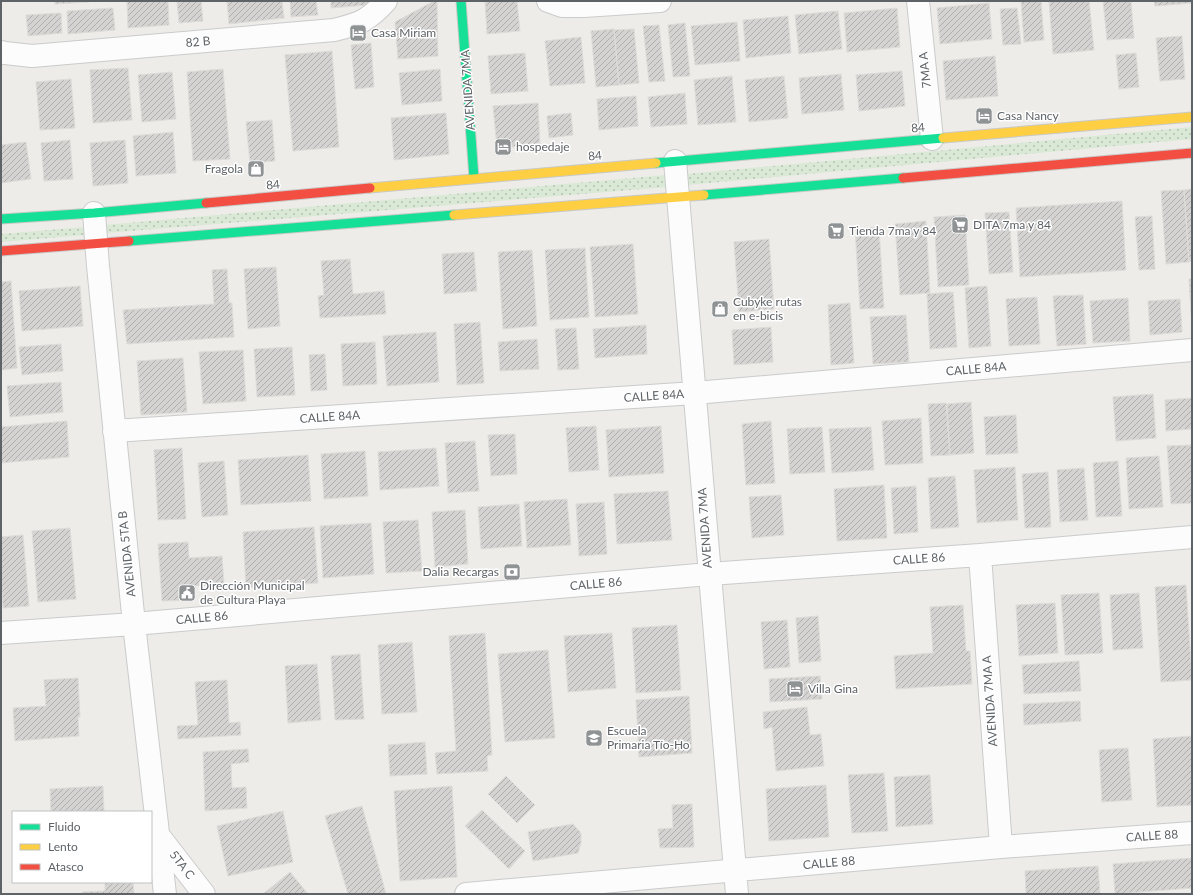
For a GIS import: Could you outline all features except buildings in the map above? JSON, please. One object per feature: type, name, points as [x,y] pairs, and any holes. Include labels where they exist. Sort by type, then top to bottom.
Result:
[{"type":"main road","name":"AVENIDA 7MA","points":[[462,1],[474,178]]},
{"type":"main road","name":"84","points":[[1,219],[94,213],[474,178],[1192,118]]},
{"type":"main road","points":[[1,251],[96,245],[679,198],[1192,153]]},
{"type":"street","name":"82 B","points":[[1,52],[32,56],[334,30],[357,25],[375,13],[386,1]]},
{"type":"street","points":[[548,1],[562,6],[660,1]]},
{"type":"street","name":"7MA A","points":[[918,1],[932,139]]},
{"type":"street","name":"AVENIDA 7MA","points":[[675,161],[737,894]]},
{"type":"street","name":"AVENIDA 5TA B","points":[[94,213],[114,431],[134,624],[165,894]]},
{"type":"street","name":"CALLE 84A","points":[[114,431],[695,393],[1192,350]]},
{"type":"street","name":"CALLE 86","points":[[1,633],[134,624],[709,574],[980,555],[1192,537]]},
{"type":"street","name":"AVENIDA 7MA A","points":[[980,555],[1001,847]]},
{"type":"street","name":"CALLE 88","points":[[466,894],[734,872],[1001,847],[1192,833]]},
{"type":"street","name":"5TA C","points":[[159,836],[204,894]]},
{"type":"green space","points":[[1192,127],[1192,139],[687,185],[686,174]]},
{"type":"green space","points":[[666,175],[668,187],[106,233],[105,225]]},
{"type":"green space","points":[[85,227],[85,235],[1,242],[1,234]]},
{"type":"traffic: fast","points":[[461,1],[474,178]]},
{"type":"traffic: fast","points":[[656,163],[943,138]]},
{"type":"traffic: fast","points":[[704,195],[903,178]]},
{"type":"traffic: fast","points":[[1,219],[94,213],[206,203]]},
{"type":"traffic: fast","points":[[129,241],[454,215]]},
{"type":"traffic: slow","points":[[943,138],[1192,117]]},
{"type":"traffic: slow","points":[[370,188],[656,163]]},
{"type":"traffic: slow","points":[[454,215],[704,195]]},
{"type":"traffic: jam","points":[[903,178],[1192,153]]},
{"type":"traffic: jam","points":[[206,203],[370,188]]},
{"type":"traffic: jam","points":[[1,251],[129,241]]},
{"type":"place","name":"Casa Miriam","points":[[358,33]]},
{"type":"place","name":"Casa Nancy","points":[[984,116]]},
{"type":"place","name":"hospedaje","points":[[503,147]]},
{"type":"place","name":"Fragola","points":[[256,169]]},
{"type":"place","name":"DITA 7ma y 84","points":[[960,225]]},
{"type":"place","name":"Tienda 7ma y 84","points":[[836,231]]},
{"type":"place","name":"Cubyke rutas en e-bicis","points":[[720,309]]},
{"type":"place","name":"Dalia Recargas","points":[[512,572]]},
{"type":"place","name":"Dirección Municipal de Cultura Playa","points":[[187,593]]},
{"type":"place","name":"Villa Gina","points":[[795,689]]},
{"type":"place","name":"Escuela Primaria Tío-Ho","points":[[594,738]]}]
